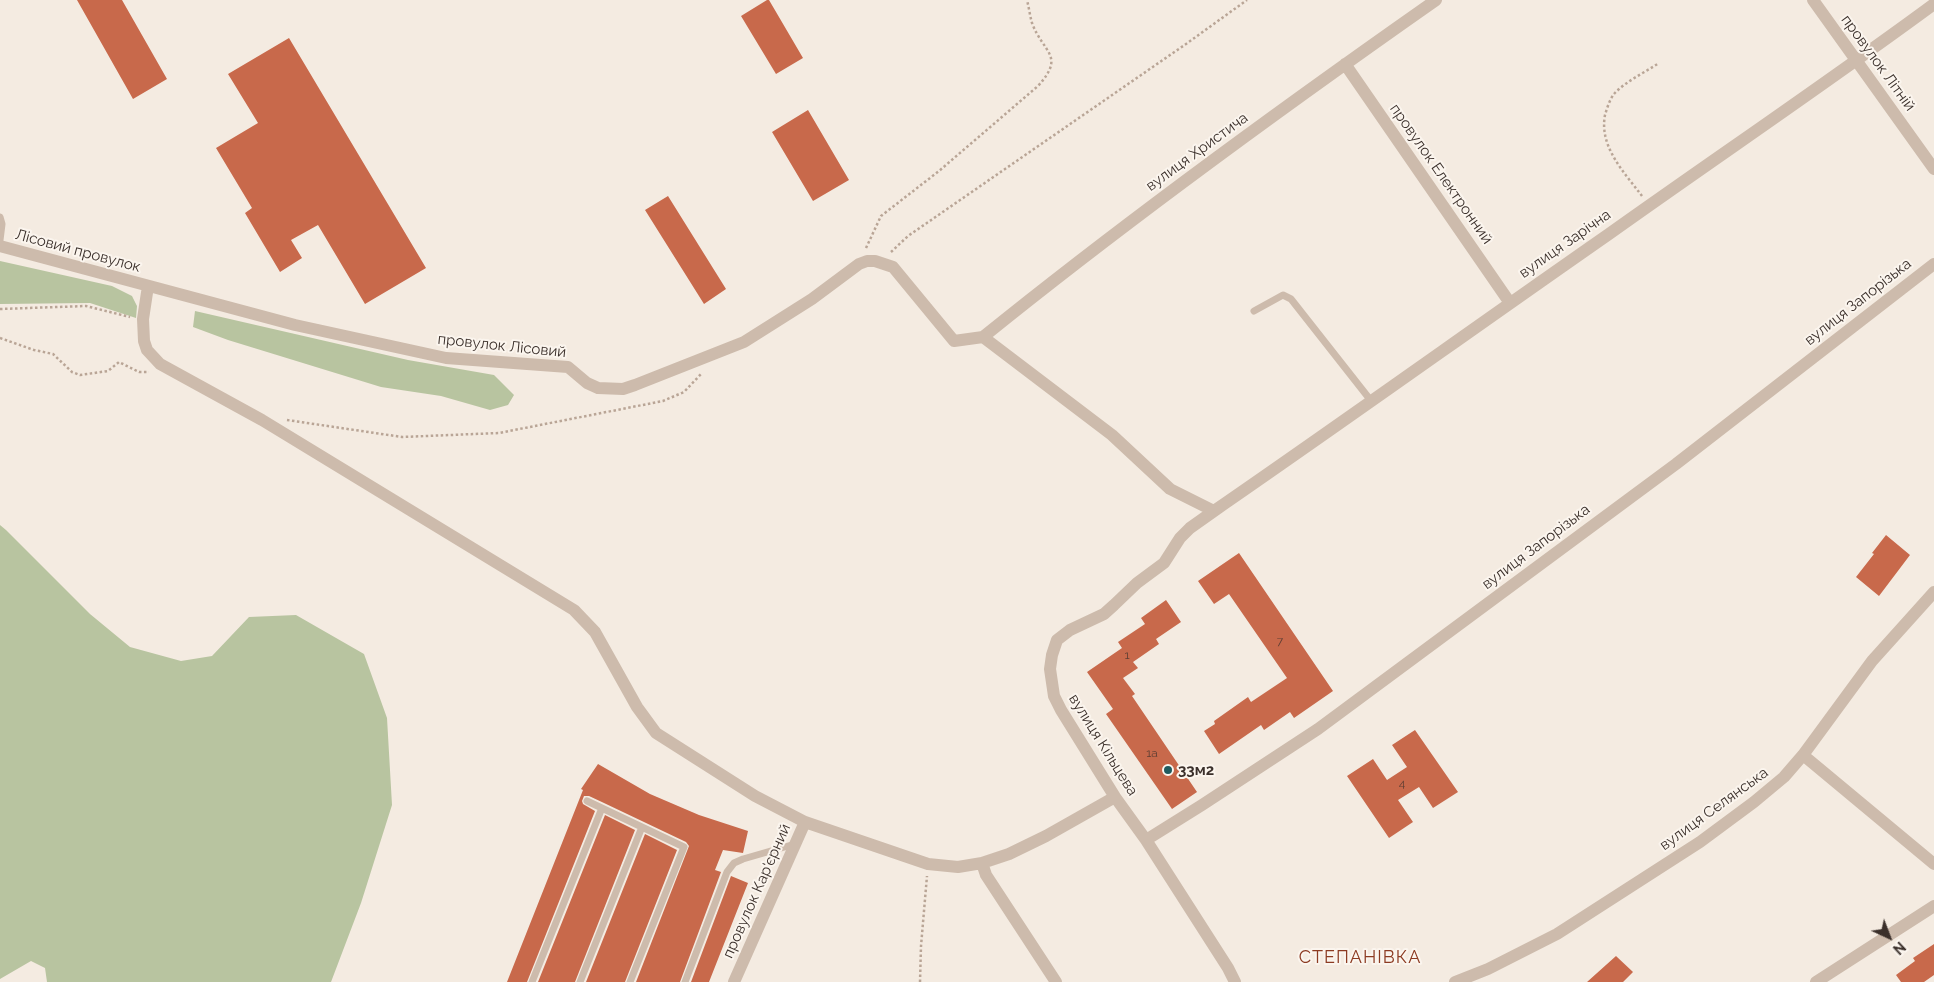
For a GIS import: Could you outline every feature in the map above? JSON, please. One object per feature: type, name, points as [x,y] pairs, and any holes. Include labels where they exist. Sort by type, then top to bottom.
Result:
[{"type":"street","name":"вулиця Христича","points":[[983,337],[1077,261],[1345,64],[1436,0]]},
{"type":"street","name":"провулок Літній","points":[[1813,0],[1934,170]]},
{"type":"street","name":"вулиця Зарічна","points":[[1214,510],[1372,402],[1934,4]]},
{"type":"street","name":"провулок Електронний","points":[[1345,64],[1510,303]]},
{"type":"street","name":"Лісовий провулок","points":[[0,246],[148,286]]},
{"type":"street","points":[[859,264],[867,261],[881,262],[893,267],[954,341],[983,337],[1112,434],[1170,489],[1214,510]]},
{"type":"street","name":"провулок Лісовий","points":[[148,286],[207,300],[295,325],[446,358],[568,367],[587,383],[598,388],[623,389],[744,342],[812,299],[859,264]]},
{"type":"street","name":"вулиця Запорізька","points":[[1146,840],[1318,729],[1676,464],[1934,264]]},
{"type":"street","points":[[148,286],[143,319],[144,341],[147,350],[160,364],[262,420],[574,610],[595,632],[637,707],[656,733],[755,796],[805,822]]},
{"type":"street","name":"вулиця Кільцева","points":[[1214,510],[1190,528],[1180,538],[1164,563],[1137,583],[1114,606],[1104,614],[1070,630],[1057,640],[1050,669],[1054,696],[1116,796],[1228,968],[1235,982]]},
{"type":"street","name":"вулиця Селянська","points":[[1455,982],[1488,969],[1557,934],[1700,842],[1754,802],[1784,777],[1803,755],[1872,661],[1934,592]]},
{"type":"street","points":[[1803,755],[1934,864]]},
{"type":"street","name":"провулок Кар'єрний","points":[[734,982],[805,822],[928,864],[958,867],[982,863],[1009,854],[1046,836],[1116,796]]},
{"type":"street","points":[[982,863],[986,875],[1056,982]]},
{"type":"street","points":[[1816,982],[1934,906]]},
{"type":"lane","points":[[0,217],[2,224],[0,240]]},
{"type":"lane","points":[[1254,311],[1282,295],[1291,299],[1372,402]]},
{"type":"lane","points":[[587,800],[684,847],[630,982]]},
{"type":"lane","points":[[532,982],[602,808]]},
{"type":"lane","points":[[580,982],[642,827]]},
{"type":"lane","points":[[685,982],[727,872],[734,863],[743,858],[796,844]]},
{"type":"path","points":[[859,264],[881,216],[939,171],[1038,86],[1048,75],[1052,66],[1052,57],[1032,24],[1027,0]]},
{"type":"path","points":[[881,262],[908,236],[1247,0]]},
{"type":"path","points":[[1649,206],[1615,160],[1605,140],[1603,126],[1606,110],[1613,95],[1659,63]]},
{"type":"path","points":[[0,309],[86,306],[143,319]]},
{"type":"path","points":[[0,338],[34,350],[53,354],[72,372],[80,375],[108,371],[120,362],[139,372],[150,372],[160,364]]},
{"type":"path","points":[[285,420],[293,419],[402,437],[499,433],[663,401],[684,392],[699,378],[715,353]]},
{"type":"path","points":[[920,982],[928,864]]},
{"type":"green space","points":[[0,261],[112,286],[132,296],[137,306],[136,318],[90,303],[0,304]]},
{"type":"green space","points":[[195,311],[408,360],[494,375],[514,395],[508,405],[490,410],[441,396],[381,387],[228,340],[193,327]]},
{"type":"green space","points":[[0,525],[90,614],[130,647],[181,661],[212,656],[249,617],[296,615],[364,654],[387,718],[392,805],[361,903],[331,982],[47,982],[45,968],[31,961],[0,979]]},
{"type":"building","points":[[77,0],[122,0],[167,79],[133,99]]},
{"type":"building","points":[[769,0],[803,58],[776,74],[741,16]]},
{"type":"building","points":[[289,38],[426,268],[365,304],[318,225],[291,240],[302,258],[280,272],[245,213],[252,208],[216,148],[258,123],[228,74]]},
{"type":"building","points":[[808,110],[849,180],[813,201],[772,132]]},
{"type":"building","points":[[668,196],[726,289],[704,304],[645,210]]},
{"type":"building","points":[[1886,535],[1910,555],[1879,596],[1856,577]]},
{"type":"building","points":[[1239,553],[1333,691],[1294,718],[1290,712],[1264,730],[1261,725],[1219,754],[1204,731],[1215,724],[1214,721],[1248,697],[1251,702],[1287,678],[1229,594],[1214,604],[1198,581]]},
{"type":"building","points":[[1166,600],[1181,622],[1156,639],[1159,644],[1133,662],[1138,668],[1123,678],[1135,694],[1132,696],[1197,792],[1172,809],[1106,714],[1113,709],[1087,672],[1122,648],[1118,642],[1145,624],[1141,618]]},
{"type":"building","points":[[1415,730],[1458,792],[1433,808],[1419,787],[1398,800],[1413,822],[1389,838],[1347,776],[1373,759],[1387,780],[1407,767],[1392,745]]},
{"type":"building","points":[[598,764],[650,794],[699,815],[748,831],[743,853],[723,850],[715,870],[721,872],[680,982],[636,982],[689,846],[686,842],[589,796],[584,796],[583,804],[595,811],[527,982],[507,982],[583,790],[581,789]]},
{"type":"building","points":[[605,815],[635,830],[575,982],[538,982]]},
{"type":"building","points":[[645,834],[677,850],[625,982],[586,982]]},
{"type":"building","points":[[731,876],[748,883],[709,982],[691,982]]},
{"type":"building","points":[[1934,944],[1934,975],[1924,982],[1901,982],[1896,975],[1915,961],[1913,958]]},
{"type":"building","points":[[1616,956],[1633,972],[1623,982],[1587,982]]},
{"type":"place","name":"33м2","points":[[1168,770]]},
{"type":"district","name":"СТЕПАНІВКА","points":[[1360,958]]}]
